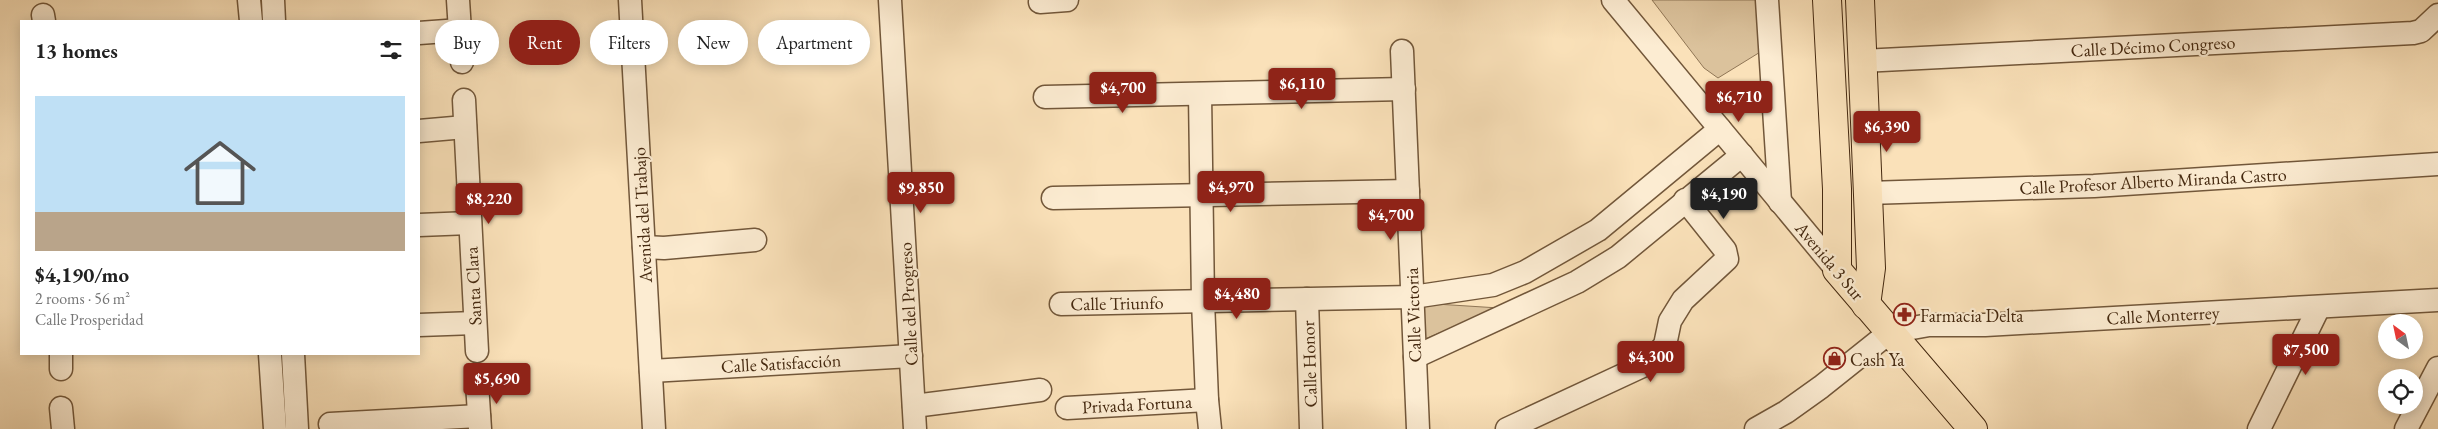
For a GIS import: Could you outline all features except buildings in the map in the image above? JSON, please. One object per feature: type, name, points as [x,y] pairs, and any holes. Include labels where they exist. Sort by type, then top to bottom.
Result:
[{"type":"main road","points":[[1827,0],[1837,190],[1837,270]]},
{"type":"main road","points":[[1860,0],[1871,268],[1866,305]]},
{"type":"main road","name":"Avenida 3 Sur","points":[[1837,270],[1973,429]]},
{"type":"street","points":[[249,0],[251,20]]},
{"type":"street","points":[[273,0],[274,20]]},
{"type":"street","points":[[458,0],[459,20]]},
{"type":"street","name":"Avenida del Trabajo","points":[[630,0],[654,429]]},
{"type":"street","name":"Calle del Progreso","points":[[890,0],[915,429]]},
{"type":"street","points":[[1040,2],[1067,0]]},
{"type":"street","name":"Avenida 3 Sur","points":[[1613,0],[1837,270]]},
{"type":"street","points":[[1766,0],[1780,202]]},
{"type":"street","name":"Calle Décimo Congreso","points":[[1862,61],[2413,33],[2421,30],[2438,15]]},
{"type":"street","points":[[420,32],[435,31]]},
{"type":"street","name":"Calle Victoria","points":[[1402,51],[1418,429]]},
{"type":"street","points":[[1045,97],[1404,89]]},
{"type":"street","points":[[1200,94],[1203,302],[1210,429]]},
{"type":"street","name":"Santa Clara","points":[[464,100],[477,352]]},
{"type":"street","points":[[420,131],[465,128]]},
{"type":"street","name":"Calle Triunfo","points":[[1061,304],[1413,297],[1493,285],[1525,272],[1598,230],[1720,129]]},
{"type":"street","points":[[1415,357],[1577,282],[1618,257],[1742,155]]},
{"type":"street","name":"Calle Profesor Alberto Miranda Castro","points":[[1868,193],[2094,186],[2438,164]]},
{"type":"street","points":[[1053,198],[1408,191]]},
{"type":"street","points":[[1507,429],[1649,363],[1658,355],[1665,345],[1670,321],[1683,300],[1727,259],[1725,250],[1685,200]]},
{"type":"street","points":[[420,226],[470,223]]},
{"type":"street","points":[[644,247],[664,248],[755,240]]},
{"type":"street","points":[[1493,285],[1508,315]]},
{"type":"street","name":"Calle Honor","points":[[1307,299],[1311,429]]},
{"type":"street","name":"Calle Monterrey","points":[[1890,332],[1929,324],[1985,325],[2438,300]]},
{"type":"street","points":[[2259,429],[2319,307]]},
{"type":"street","points":[[420,325],[475,323]]},
{"type":"street","points":[[1756,429],[1786,412],[1821,388],[1890,332]]},
{"type":"street","points":[[270,355],[275,429]]},
{"type":"street","points":[[293,355],[297,429]]},
{"type":"street","name":"Calle Satisfacción","points":[[651,371],[911,356]]},
{"type":"street","points":[[2406,429],[2438,368]]},
{"type":"street","points":[[330,424],[480,422],[477,383]]},
{"type":"street","points":[[914,406],[1040,390]]},
{"type":"street","name":"Privada Fortuna","points":[[1067,408],[1207,400]]},
{"type":"shaded area","points":[[1652,0],[1767,0],[1770,46],[1718,78],[1704,68]]},
{"type":"shaded area","points":[[1420,303],[1499,308],[1420,341]]},
{"type":"place","name":"Farmacia Delta","points":[[1904,315]]},
{"type":"place","name":"Cash Ya","points":[[1834,359]]}]
